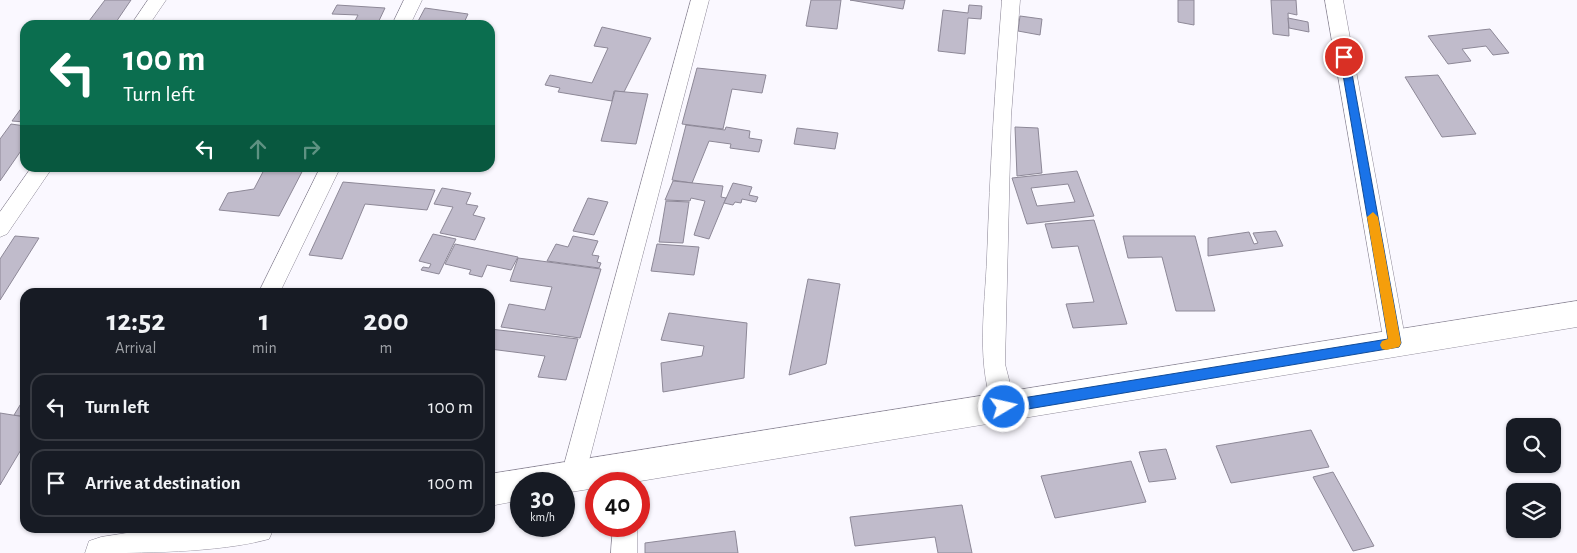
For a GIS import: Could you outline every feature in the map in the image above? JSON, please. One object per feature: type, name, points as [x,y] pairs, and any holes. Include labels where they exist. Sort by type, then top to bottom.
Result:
[{"type":"street","points":[[143,20],[157,0]]},
{"type":"street","points":[[403,20],[413,0]]},
{"type":"street","points":[[574,472],[700,0]]},
{"type":"street","points":[[1004,407],[994,364],[994,334],[1002,116],[1012,0]]},
{"type":"street","points":[[1334,0],[1395,343]]},
{"type":"street","points":[[0,228],[39,172]]},
{"type":"street","points":[[270,288],[328,172]]},
{"type":"street","points":[[649,472],[1004,407],[1577,314]]},
{"type":"street","points":[[495,489],[510,487]]},
{"type":"street","points":[[101,553],[148,537],[197,533]]},
{"type":"street","points":[[624,553],[625,537]]},
{"type":"building","points":[[105,0],[131,0],[117,20],[90,20]]},
{"type":"building","points":[[811,0],[841,0],[837,29],[806,26]]},
{"type":"building","points":[[850,0],[905,0],[903,9]]},
{"type":"building","points":[[1178,0],[1194,0],[1194,25],[1178,22]]},
{"type":"building","points":[[1271,0],[1296,0],[1297,15],[1288,13],[1289,36],[1273,34]]},
{"type":"building","points":[[337,5],[385,8],[379,20],[356,20],[358,15],[332,14]]},
{"type":"building","points":[[969,5],[982,6],[981,19],[968,18],[965,54],[938,51],[943,10],[968,13]]},
{"type":"building","points":[[425,8],[468,14],[465,20],[419,20]]},
{"type":"building","points":[[1020,16],[1042,19],[1040,35],[1018,31]]},
{"type":"building","points":[[1288,18],[1308,22],[1309,32],[1289,28]]},
{"type":"building","points":[[602,27],[651,38],[624,92],[614,91],[612,101],[558,92],[560,88],[545,85],[550,75],[592,83],[608,48],[594,46]]},
{"type":"building","points":[[1490,29],[1509,53],[1493,55],[1486,46],[1462,49],[1471,61],[1448,64],[1428,36]]},
{"type":"building","points":[[697,68],[766,75],[762,93],[732,89],[723,129],[682,124]]},
{"type":"building","points":[[1438,75],[1476,134],[1442,137],[1405,77]]},
{"type":"building","points":[[615,91],[648,94],[636,144],[601,141]]},
{"type":"building","points":[[20,110],[20,122],[12,121]]},
{"type":"building","points":[[11,124],[20,125],[20,152],[0,181],[0,139]]},
{"type":"building","points":[[686,125],[725,130],[726,127],[750,131],[749,138],[762,140],[759,152],[730,148],[731,144],[709,141],[692,183],[672,180]]},
{"type":"building","points":[[1015,127],[1038,128],[1042,173],[1017,176]]},
{"type":"building","points":[[797,128],[838,133],[835,149],[794,144]]},
{"type":"building","points":[[1077,171],[1094,216],[1027,224],[1012,178]],"holes":[[[1068,184],[1075,202],[1037,206],[1031,188]]]},
{"type":"building","points":[[263,172],[302,172],[279,216],[219,210],[228,193],[254,189]]},
{"type":"building","points":[[673,181],[723,186],[721,197],[726,198],[709,239],[694,235],[705,201],[691,198],[690,201],[665,200]]},
{"type":"building","points":[[343,182],[435,190],[427,210],[365,204],[342,259],[309,255]]},
{"type":"building","points":[[733,183],[752,187],[749,195],[758,197],[756,202],[742,199],[741,203],[735,202],[733,205],[724,203]]},
{"type":"building","points":[[442,188],[471,193],[466,204],[478,206],[473,215],[485,218],[475,240],[440,233],[453,207],[434,204]]},
{"type":"building","points":[[588,198],[608,202],[594,235],[573,231]]},
{"type":"building","points":[[666,201],[689,202],[683,243],[659,242]]},
{"type":"building","points":[[1094,220],[1127,324],[1073,328],[1066,304],[1094,302],[1078,246],[1052,248],[1045,224]]},
{"type":"building","points":[[1276,231],[1283,246],[1208,256],[1208,238],[1249,232],[1254,244],[1258,243],[1253,233]]},
{"type":"building","points":[[433,234],[456,239],[439,274],[421,270],[423,267],[429,268],[431,264],[419,261]]},
{"type":"building","points":[[15,236],[39,238],[0,300],[0,259]]},
{"type":"building","points":[[573,236],[598,241],[592,255],[599,256],[597,262],[601,263],[599,268],[547,261],[556,244],[568,247]]},
{"type":"building","points":[[1123,236],[1195,236],[1215,311],[1176,311],[1162,257],[1128,258]]},
{"type":"building","points":[[455,244],[518,257],[511,270],[487,265],[482,277],[469,274],[471,270],[445,264]]},
{"type":"building","points":[[657,244],[699,247],[694,275],[651,271]]},
{"type":"building","points":[[518,258],[601,269],[580,338],[501,327],[509,304],[545,310],[552,287],[510,281]]},
{"type":"building","points":[[808,279],[840,284],[826,364],[789,375]]},
{"type":"building","points":[[669,313],[747,323],[744,378],[663,392],[661,363],[702,356],[704,346],[661,340]]},
{"type":"building","points":[[495,330],[578,339],[566,380],[538,377],[545,356],[495,350]]},
{"type":"building","points":[[20,405],[20,416],[14,415]]},
{"type":"building","points":[[0,413],[20,416],[20,451],[0,485]]},
{"type":"building","points":[[1311,430],[1329,467],[1231,483],[1216,446]]},
{"type":"building","points":[[1166,449],[1176,479],[1149,482],[1139,452]]},
{"type":"building","points":[[1131,461],[1146,502],[1055,518],[1041,476]]},
{"type":"building","points":[[1333,472],[1374,546],[1353,551],[1313,477]]},
{"type":"building","points":[[962,505],[972,553],[938,553],[935,537],[855,546],[850,517]]},
{"type":"building","points":[[735,531],[738,553],[645,553],[645,543]]},
{"type":"slow traffic","points":[[1373,217],[1395,343],[1386,345]]},
{"type":"route","points":[[1004,407],[1395,343],[1344,57]]}]
